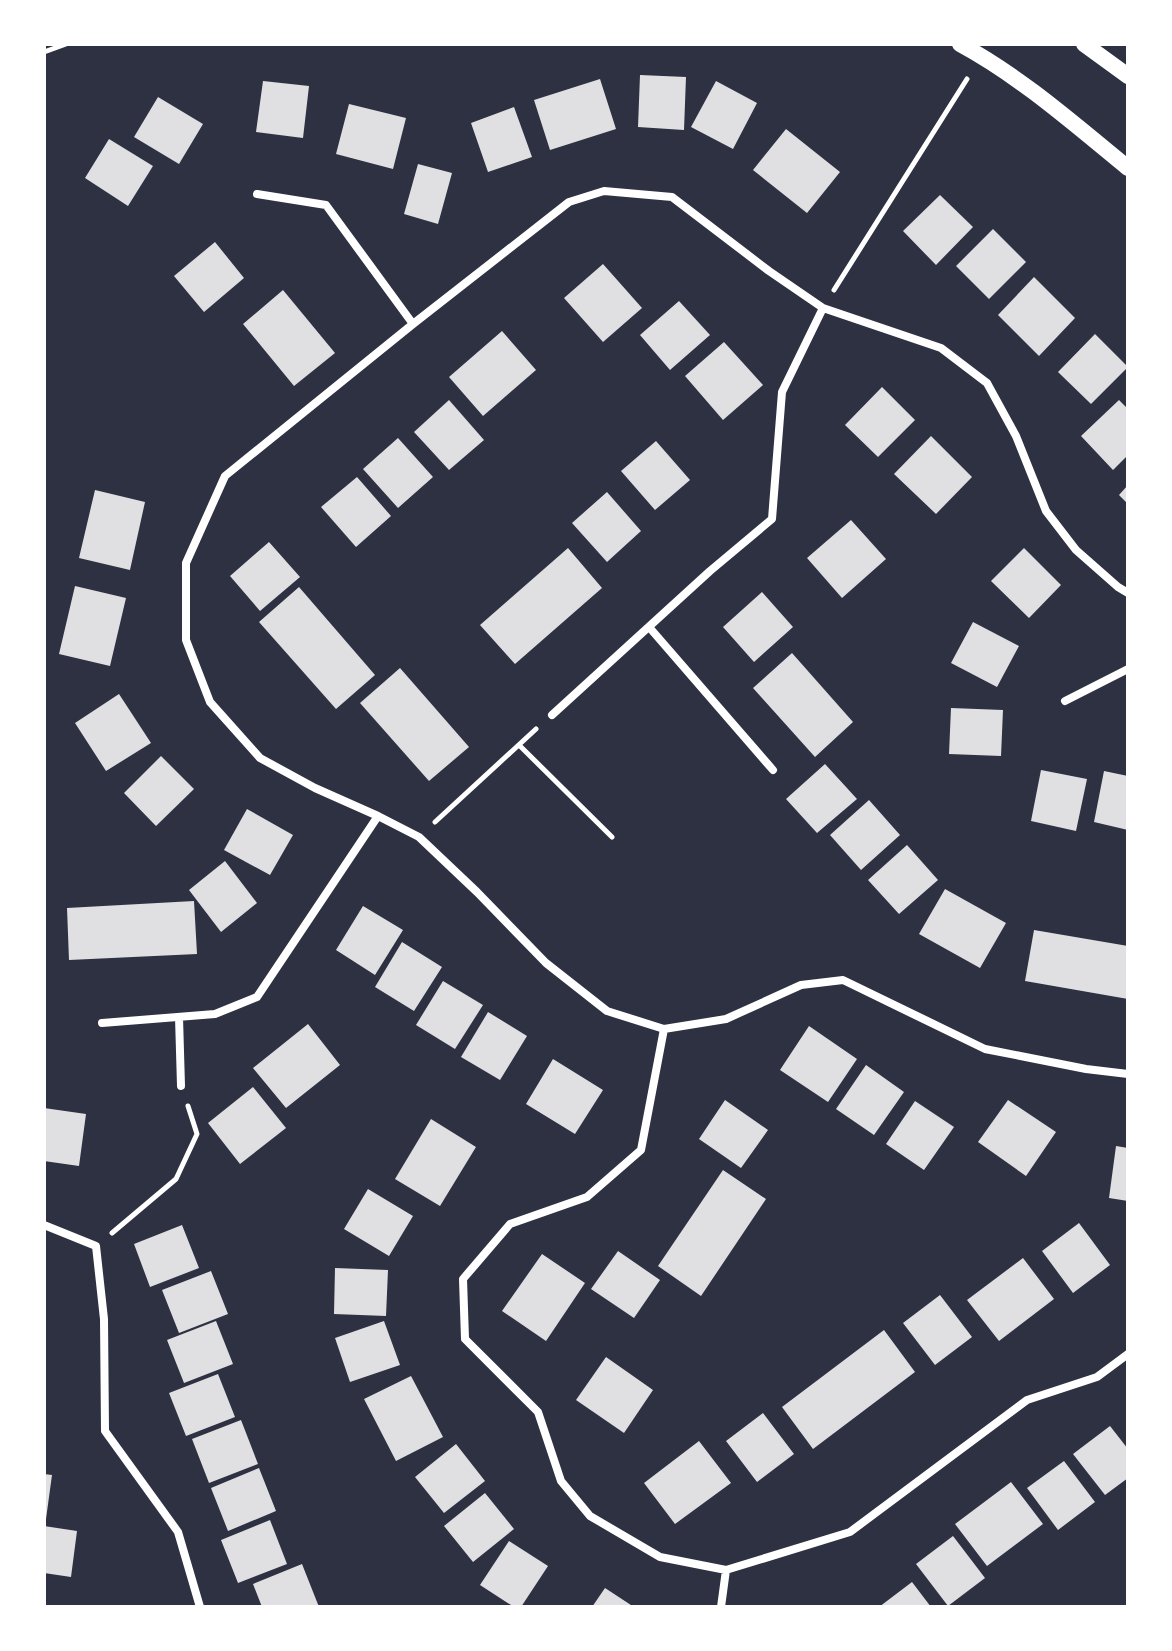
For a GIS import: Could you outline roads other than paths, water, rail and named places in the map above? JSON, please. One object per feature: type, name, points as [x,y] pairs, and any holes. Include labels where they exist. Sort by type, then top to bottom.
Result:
[{"type":"main road","points":[[960,44],[1032,91],[1128,168]]},
{"type":"main road","points":[[1084,44],[1128,76]]},
{"type":"street","points":[[1128,593],[1076,550],[1046,511],[1016,436],[987,383],[941,348],[823,308],[672,197],[604,191],[569,202],[225,476],[186,563],[186,640],[210,702],[260,758],[419,837],[546,963],[607,1011],[664,1029],[726,1019],[801,985],[843,980],[985,1049],[1128,1074]]},
{"type":"street","points":[[257,194],[326,205],[413,324]]},
{"type":"street","points":[[552,715],[710,571],[772,519],[782,392],[823,308]]},
{"type":"street","points":[[649,627],[773,770]]},
{"type":"street","points":[[1065,701],[1128,669]]},
{"type":"street","points":[[102,1023],[215,1014],[257,997],[378,816]]},
{"type":"street","points":[[179,1017],[181,1086]]},
{"type":"street","points":[[664,1029],[641,1150],[587,1197],[510,1224],[463,1279],[465,1339],[538,1412],[561,1481],[590,1516],[660,1557],[726,1570],[850,1532],[1027,1400],[1097,1377],[1128,1354]]},
{"type":"street","points":[[44,1225],[96,1246],[104,1319],[105,1431],[178,1532],[200,1607]]},
{"type":"street","points":[[721,1607],[726,1570]]}]
